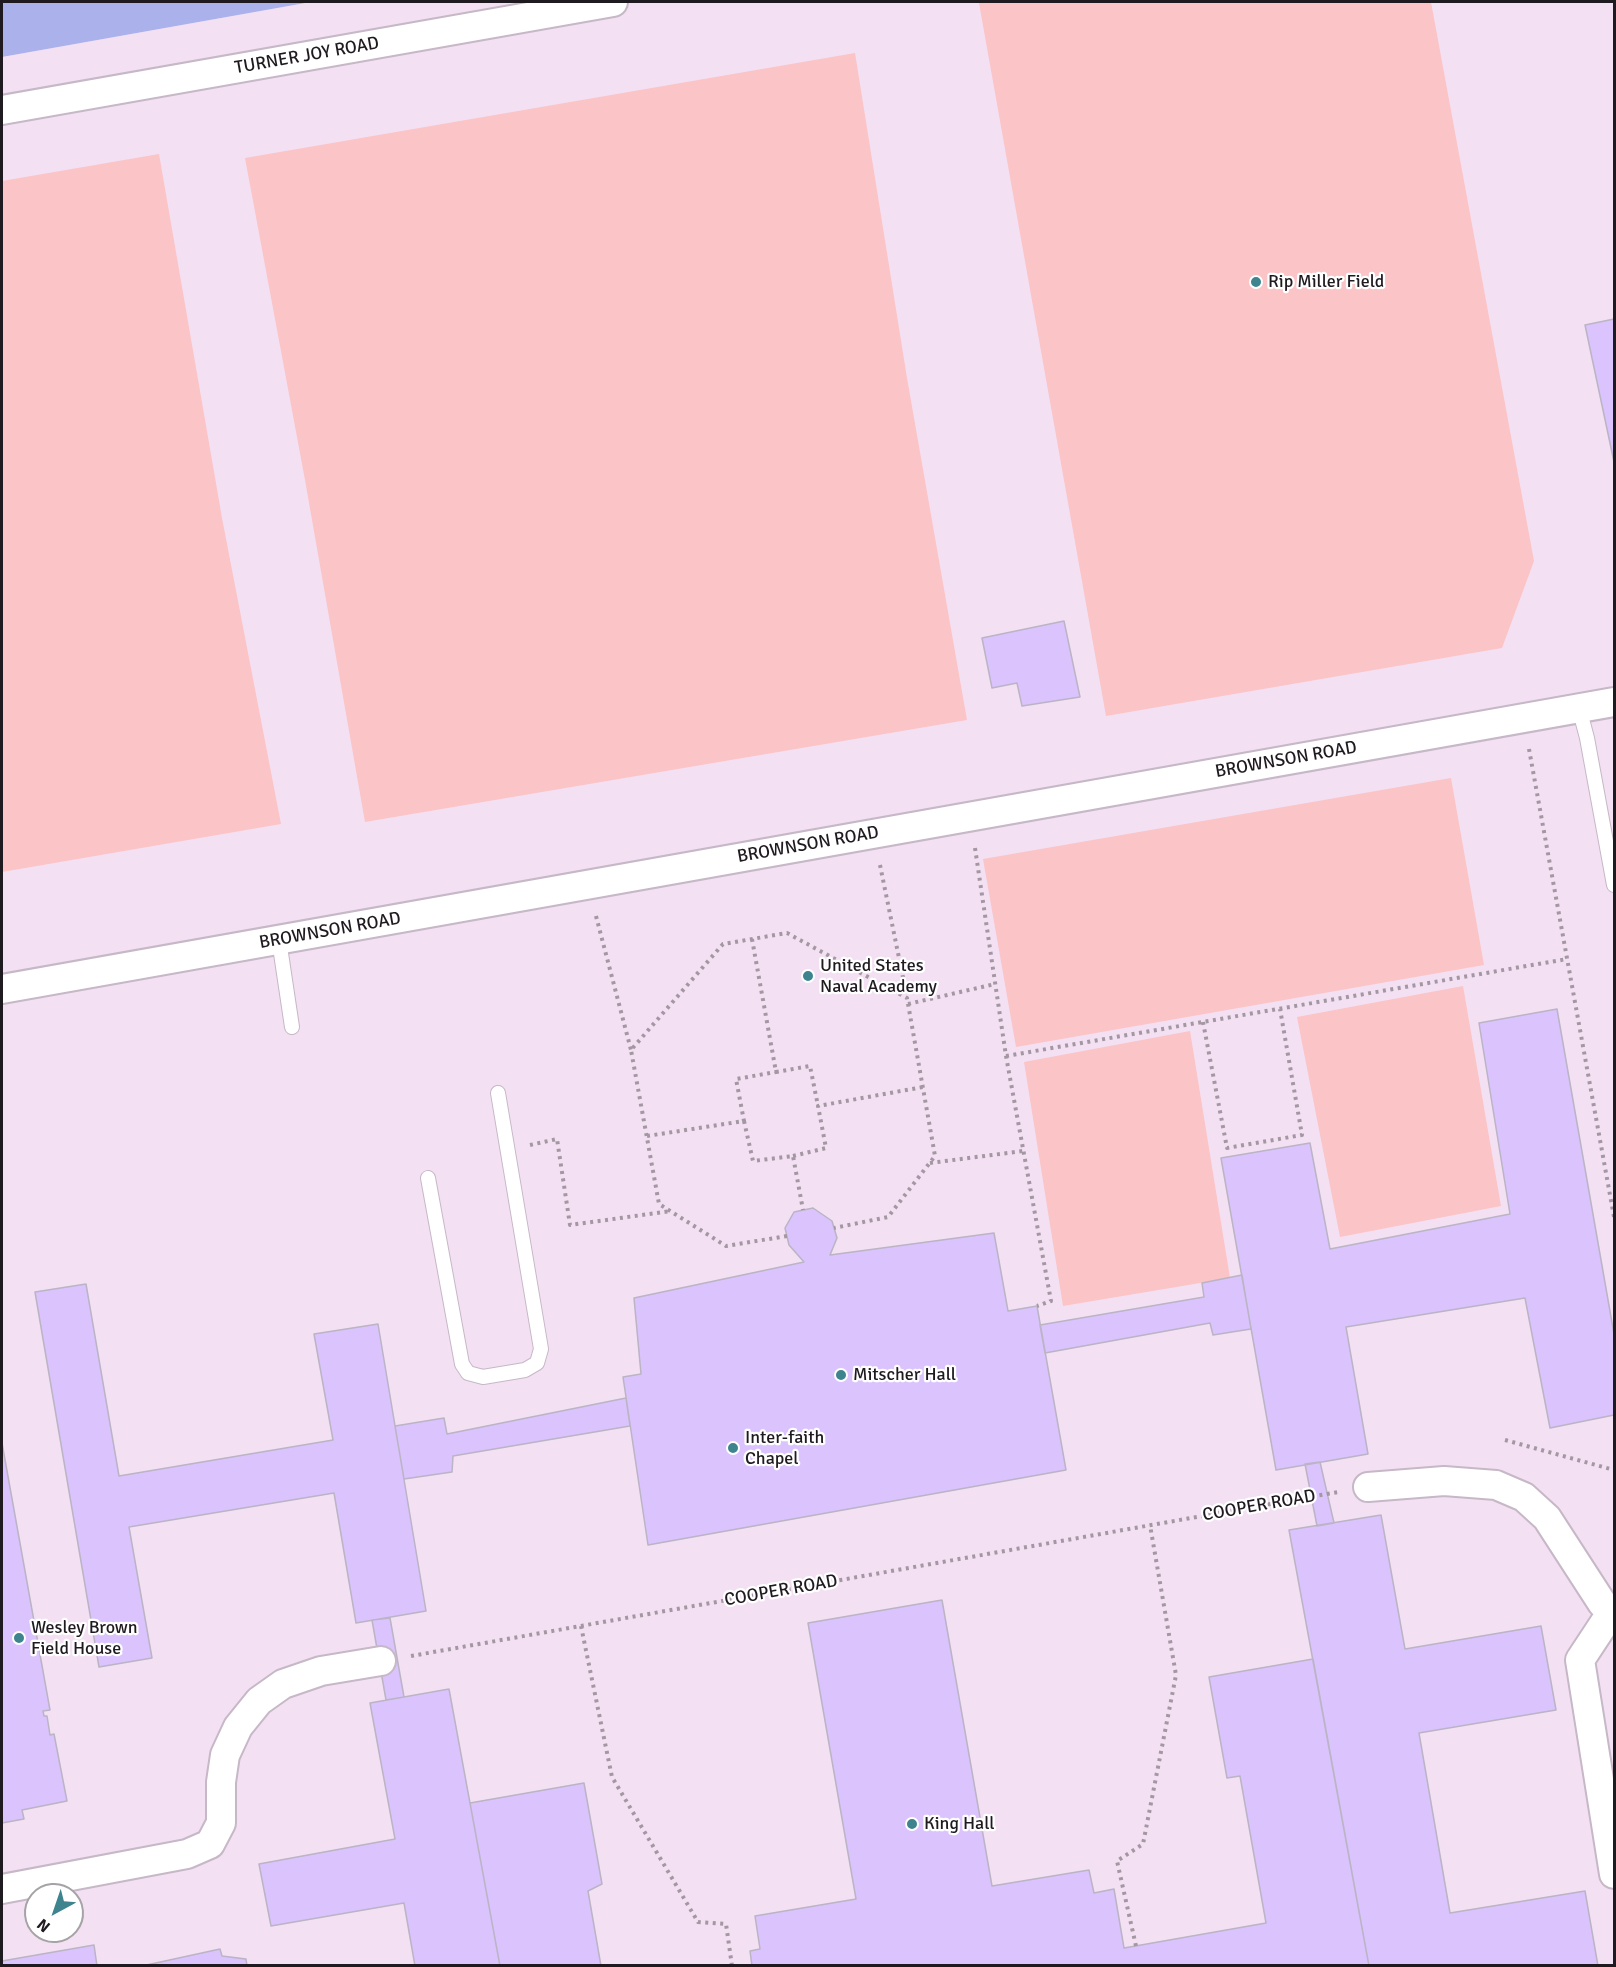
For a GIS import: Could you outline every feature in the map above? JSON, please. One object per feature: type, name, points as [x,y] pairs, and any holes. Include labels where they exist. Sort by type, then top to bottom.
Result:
[{"type":"street","name":"TURNER JOY ROAD","points":[[2,110],[613,2]]},
{"type":"street","name":"BROWNSON ROAD","points":[[2,989],[1614,702]]},
{"type":"street","points":[[1368,1487],[1444,1480],[1496,1485],[1524,1497],[1547,1518],[1602,1603],[1613,1614],[1580,1660],[1614,1874]]},
{"type":"street","points":[[2,1889],[187,1854],[210,1844],[221,1823],[221,1782],[225,1755],[238,1727],[259,1701],[283,1684],[321,1671],[381,1661]]},
{"type":"lane","points":[[1579,708],[1614,885]]},
{"type":"lane","points":[[279,940],[292,1027]]},
{"type":"lane","points":[[428,1179],[462,1364],[468,1373],[483,1377],[525,1370],[537,1363],[541,1349],[498,1092]]},
{"type":"path","points":[[1529,749],[1614,1217]]},
{"type":"path","points":[[975,848],[1006,1056],[1051,1301],[1036,1306]]},
{"type":"path","points":[[834,1228],[888,1217],[935,1156],[907,998],[880,865]]},
{"type":"path","points":[[596,916],[631,1050],[659,1204],[726,1246],[787,1236]]},
{"type":"path","points":[[631,1050],[723,944],[787,933],[907,998]]},
{"type":"path","points":[[752,939],[776,1072]]},
{"type":"path","points":[[1006,1056],[1567,959]]},
{"type":"path","points":[[908,1004],[995,984]]},
{"type":"path","points":[[1203,1022],[1227,1148],[1302,1135],[1280,1009]]},
{"type":"path","points":[[810,1066],[825,1148],[793,1156],[753,1161],[736,1079],[776,1072],[810,1066]]},
{"type":"path","points":[[818,1106],[923,1087]]},
{"type":"path","points":[[647,1136],[744,1121]]},
{"type":"path","points":[[509,1150],[557,1139],[570,1225],[671,1211]]},
{"type":"path","points":[[930,1163],[1023,1151]]},
{"type":"path","points":[[793,1156],[803,1210]]},
{"type":"path","points":[[1505,1440],[1614,1470]]},
{"type":"path","name":"COOPER ROAD","points":[[381,1661],[1368,1487]]},
{"type":"path","points":[[1136,1946],[1117,1861],[1143,1844],[1176,1675],[1150,1525]]},
{"type":"path","points":[[581,1626],[612,1777],[698,1922],[726,1924],[732,1965]]},
{"type":"shaded area","name":"United States Naval Academy","points":[[311,2],[1614,2],[1614,1965],[2,1966],[2,57]]},
{"type":"shaded area","name":"Rip Miller Field","points":[[1431,2],[1534,561],[1502,648],[1106,716],[979,3]]},
{"type":"shaded area","points":[[855,53],[907,378],[967,720],[365,822],[245,158]]},
{"type":"shaded area","points":[[159,154],[222,518],[281,824],[2,872],[2,181]]},
{"type":"shaded area","points":[[1451,778],[1484,965],[1016,1047],[983,859]]},
{"type":"shaded area","points":[[1463,986],[1501,1206],[1340,1237],[1297,1017]]},
{"type":"shaded area","points":[[1190,1031],[1230,1278],[1063,1306],[1024,1062]]},
{"type":"water","points":[[2,2],[311,2],[2,57]]},
{"type":"building","points":[[1614,319],[1614,462],[1585,325]]},
{"type":"building","points":[[1064,621],[1080,697],[1022,706],[1017,683],[992,688],[982,638]]},
{"type":"building","points":[[1557,1009],[1614,1334],[1614,1415],[1550,1428],[1525,1298],[1346,1327],[1368,1454],[1276,1470],[1221,1158],[1310,1143],[1330,1249],[1510,1214],[1479,1023]]},
{"type":"building","name":"Mitscher Hall","points":[[813,1208],[832,1221],[837,1238],[830,1255],[994,1233],[1008,1311],[1037,1306],[1066,1470],[648,1545],[623,1377],[641,1374],[634,1298],[804,1262],[789,1245],[785,1228],[794,1212]]},
{"type":"building","points":[[1242,1275],[1251,1329],[1213,1335],[1210,1323],[1045,1353],[1040,1325],[1204,1297],[1202,1283]]},
{"type":"building","points":[[86,1284],[119,1476],[333,1440],[314,1334],[378,1324],[426,1611],[356,1623],[334,1493],[129,1527],[152,1658],[99,1667],[35,1292]]},
{"type":"building","points":[[626,1398],[630,1426],[453,1456],[452,1472],[404,1479],[395,1426],[444,1418],[447,1434]]},
{"type":"building","name":"Wesley Brown Field House","points":[[2,1443],[50,1710],[43,1711],[44,1716],[47,1716],[50,1735],[54,1734],[67,1801],[22,1810],[24,1819],[2,1823]]},
{"type":"building","points":[[1320,1462],[1334,1523],[1317,1526],[1305,1464]]},
{"type":"building","points":[[1381,1515],[1405,1649],[1541,1626],[1556,1710],[1419,1733],[1450,1913],[1585,1891],[1598,1966],[1369,1966],[1289,1530]]},
{"type":"building","name":"King Hall","points":[[942,1600],[992,1886],[1089,1870],[1094,1893],[1114,1889],[1124,1948],[1266,1923],[1240,1776],[1227,1778],[1209,1677],[1313,1659],[1369,1966],[752,1966],[750,1951],[760,1949],[755,1916],[856,1899],[808,1623]]},
{"type":"building","points":[[390,1618],[404,1697],[386,1700],[372,1620]]},
{"type":"building","points":[[449,1689],[500,1966],[415,1966],[404,1903],[271,1926],[259,1864],[395,1839],[370,1703]]},
{"type":"building","points":[[584,1783],[602,1884],[588,1891],[601,1966],[500,1966],[470,1803]]},
{"type":"building","points":[[94,1945],[97,1966],[2,1966],[2,1961]]},
{"type":"building","points":[[220,1949],[222,1956],[246,1959],[247,1966],[142,1966]]},
{"type":"place","name":"Rip Miller Field","points":[[1256,282]]},
{"type":"place","name":"United States Naval Academy","points":[[808,976]]},
{"type":"place","name":"Mitscher Hall","points":[[841,1375]]},
{"type":"place","name":"Inter-faith Chapel","points":[[733,1448]]},
{"type":"place","name":"Wesley Brown Field House","points":[[19,1638]]},
{"type":"place","name":"King Hall","points":[[912,1824]]}]
